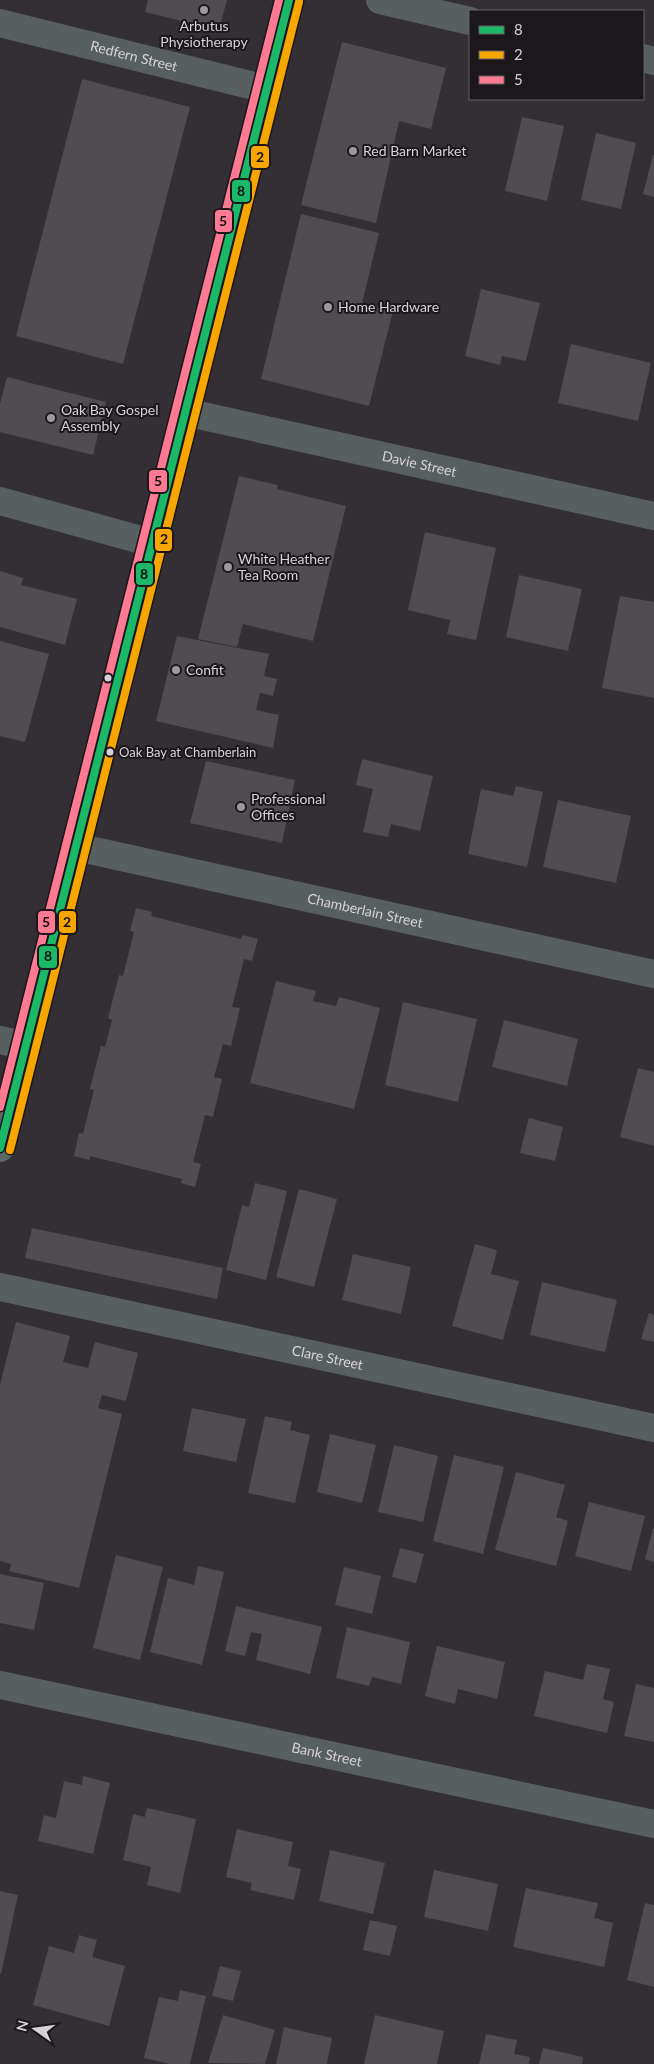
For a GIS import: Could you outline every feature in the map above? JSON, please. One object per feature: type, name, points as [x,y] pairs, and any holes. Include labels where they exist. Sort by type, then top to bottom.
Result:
[{"type":"main road","points":[[0,1148],[289,0]]},
{"type":"street","points":[[380,0],[469,21]]},
{"type":"street","name":"Redfern Street","points":[[0,24],[266,89]]},
{"type":"street","name":"Davie Street","points":[[185,412],[654,516]]},
{"type":"street","points":[[0,501],[152,543]]},
{"type":"street","name":"Chamberlain Street","points":[[76,847],[654,974]]},
{"type":"street","points":[[0,1040],[27,1046]]},
{"type":"street","name":"Clare Street","points":[[0,1286],[654,1428]]},
{"type":"street","name":"Bank Street","points":[[0,1684],[654,1824]]},
{"type":"building","name":"Arbutus Physiotherapy","points":[[148,0],[227,0],[219,30],[145,12]]},
{"type":"building","name":"Red Barn Market","points":[[342,42],[446,68],[431,129],[399,121],[376,223],[301,205]]},
{"type":"building","points":[[82,79],[190,107],[123,364],[16,336]]},
{"type":"building","points":[[522,117],[564,126],[547,201],[505,191]]},
{"type":"building","points":[[596,133],[636,143],[621,209],[581,200]]},
{"type":"building","points":[[654,155],[654,197],[643,194]]},
{"type":"building","name":"Home Hardware","points":[[301,214],[379,233],[362,303],[393,311],[369,406],[261,379]]},
{"type":"building","points":[[481,289],[540,303],[526,361],[502,356],[500,365],[465,356]]},
{"type":"building","points":[[571,344],[651,363],[638,421],[558,403]]},
{"type":"building","name":"Oak Bay Gospel Assembly","points":[[7,377],[106,402],[93,455],[0,432],[0,404]]},
{"type":"building","points":[[239,476],[278,485],[277,489],[346,506],[313,641],[243,624],[237,647],[198,639]]},
{"type":"building","points":[[425,532],[496,548],[476,640],[447,634],[450,620],[408,610]]},
{"type":"building","points":[[0,571],[23,578],[21,585],[77,599],[65,645],[0,627]]},
{"type":"building","points":[[519,575],[582,589],[568,651],[506,637]]},
{"type":"building","points":[[620,596],[654,602],[654,698],[602,688]]},
{"type":"building","points":[[177,636],[269,654],[264,676],[277,679],[273,696],[260,693],[256,710],[279,715],[273,748],[156,721]]},
{"type":"building","points":[[0,641],[49,654],[25,742],[0,736]]},
{"type":"building","points":[[362,759],[433,776],[420,831],[391,824],[388,837],[363,832],[373,789],[356,785]]},
{"type":"building","name":"Professional Offices","points":[[206,761],[295,780],[282,843],[190,823]]},
{"type":"building","points":[[516,786],[543,792],[527,867],[468,854],[481,789],[513,796]]},
{"type":"building","points":[[558,800],[631,816],[616,883],[543,867]]},
{"type":"building","points":[[136,908],[152,912],[151,916],[241,939],[242,935],[258,939],[252,961],[244,959],[232,1007],[240,1008],[231,1046],[223,1044],[214,1077],[222,1079],[213,1117],[205,1115],[193,1162],[201,1164],[195,1187],[181,1183],[182,1179],[90,1156],[89,1160],[74,1156],[79,1133],[83,1134],[94,1090],[90,1089],[101,1046],[105,1047],[112,1020],[108,1018],[119,975],[123,976],[134,932],[130,931]]},
{"type":"building","points":[[276,981],[316,991],[313,1001],[336,1006],[339,997],[380,1008],[354,1109],[250,1083]]},
{"type":"building","points":[[403,1002],[477,1019],[458,1102],[385,1085]]},
{"type":"building","points":[[504,1020],[578,1039],[567,1086],[492,1067]]},
{"type":"building","points":[[638,1068],[654,1072],[654,1146],[620,1137]]},
{"type":"building","points":[[529,1118],[563,1127],[555,1161],[520,1153]]},
{"type":"building","points":[[255,1183],[287,1191],[266,1280],[226,1270],[242,1205],[249,1207]]},
{"type":"building","points":[[299,1189],[337,1199],[314,1287],[276,1277]]},
{"type":"building","points":[[32,1228],[223,1268],[217,1299],[25,1258]]},
{"type":"building","points":[[475,1244],[497,1250],[491,1274],[519,1281],[503,1340],[452,1326]]},
{"type":"building","points":[[353,1254],[411,1267],[401,1314],[342,1300]]},
{"type":"building","points":[[542,1282],[617,1300],[605,1352],[530,1335]]},
{"type":"building","points":[[649,1313],[654,1315],[654,1342],[641,1339]]},
{"type":"building","points":[[16,1322],[70,1336],[63,1362],[88,1368],[95,1342],[138,1353],[126,1401],[102,1395],[98,1408],[122,1414],[79,1588],[9,1571],[11,1564],[0,1561],[0,1385]]},
{"type":"building","points":[[192,1408],[246,1419],[236,1462],[183,1451]]},
{"type":"building","points":[[265,1416],[292,1422],[290,1430],[310,1435],[295,1503],[248,1493]]},
{"type":"building","points":[[330,1434],[376,1445],[362,1503],[317,1492]]},
{"type":"building","points":[[394,1445],[438,1456],[423,1522],[378,1512]]},
{"type":"building","points":[[454,1455],[504,1467],[483,1554],[433,1541]]},
{"type":"building","points":[[516,1472],[565,1485],[556,1517],[568,1521],[556,1566],[495,1550]]},
{"type":"building","points":[[589,1502],[645,1516],[631,1571],[575,1556]]},
{"type":"building","points":[[654,1529],[654,1562],[645,1559]]},
{"type":"building","points":[[400,1548],[424,1554],[416,1583],[392,1577]]},
{"type":"building","points":[[116,1555],[163,1567],[140,1660],[93,1648]]},
{"type":"building","points":[[198,1566],[224,1572],[202,1665],[150,1652],[168,1578],[194,1585]]},
{"type":"building","points":[[344,1567],[381,1576],[372,1614],[335,1605]]},
{"type":"building","points":[[0,1574],[44,1583],[34,1630],[0,1623]]},
{"type":"building","points":[[236,1606],[322,1627],[310,1674],[256,1660],[262,1634],[251,1632],[245,1656],[225,1651]]},
{"type":"building","points":[[347,1627],[410,1642],[401,1684],[372,1677],[369,1686],[336,1678]]},
{"type":"building","points":[[437,1646],[505,1662],[497,1699],[458,1689],[455,1704],[425,1696]]},
{"type":"building","points":[[587,1664],[610,1669],[603,1699],[614,1702],[607,1733],[534,1716],[545,1671],[583,1680]]},
{"type":"building","points":[[636,1684],[654,1688],[654,1742],[624,1736]]},
{"type":"building","points":[[83,1776],[110,1783],[93,1854],[38,1841],[44,1815],[56,1818],[64,1781],[82,1785]]},
{"type":"building","points":[[147,1808],[196,1819],[180,1893],[147,1885],[151,1867],[123,1860],[133,1814],[145,1817]]},
{"type":"building","points":[[237,1829],[293,1842],[288,1866],[301,1869],[294,1900],[250,1890],[252,1883],[226,1877]]},
{"type":"building","points":[[330,1850],[385,1863],[373,1914],[319,1901]]},
{"type":"building","points":[[434,1870],[498,1884],[488,1931],[424,1917]]},
{"type":"building","points":[[526,1888],[598,1903],[594,1918],[613,1923],[604,1967],[513,1947]]},
{"type":"building","points":[[0,1891],[18,1895],[1,1974],[0,1974]]},
{"type":"building","points":[[645,1903],[654,1905],[654,1987],[627,1980]]},
{"type":"building","points":[[370,1920],[397,1926],[390,1956],[363,1950]]},
{"type":"building","points":[[79,1935],[97,1940],[92,1957],[125,1966],[109,2026],[33,2005],[49,1946],[74,1953]]},
{"type":"building","points":[[220,1966],[241,1971],[233,2001],[212,1996]]},
{"type":"building","points":[[180,1990],[206,1996],[190,2064],[170,2064],[144,2058],[159,1997],[178,2001]]},
{"type":"building","points":[[223,2015],[275,2030],[265,2064],[208,2063]]},
{"type":"building","points":[[375,2015],[444,2031],[437,2064],[364,2064]]},
{"type":"building","points":[[284,2027],[332,2038],[327,2064],[276,2064]]},
{"type":"building","points":[[486,2034],[517,2040],[514,2054],[530,2057],[529,2064],[479,2064]]},
{"type":"building","points":[[543,2048],[583,2057],[582,2064],[539,2064]]},
{"type":"transit line","name":"5","points":[[0,1107],[279,0]]},
{"type":"transit line","name":"8","points":[[0,1148],[289,0]]},
{"type":"transit line","name":"2","points":[[10,1150],[299,2]]},
{"type":"place","name":"Arbutus Physiotherapy","points":[[204,10]]},
{"type":"place","name":"Red Barn Market","points":[[353,151]]},
{"type":"place","name":"Home Hardware","points":[[328,307]]},
{"type":"place","name":"Oak Bay Gospel Assembly","points":[[51,418]]},
{"type":"place","name":"White Heather Tea Room","points":[[228,567]]},
{"type":"place","name":"Confit","points":[[176,670]]},
{"type":"place","name":"Oak Bay at Chamberlain","points":[[110,752]]},
{"type":"place","name":"Professional Offices","points":[[241,807]]}]
